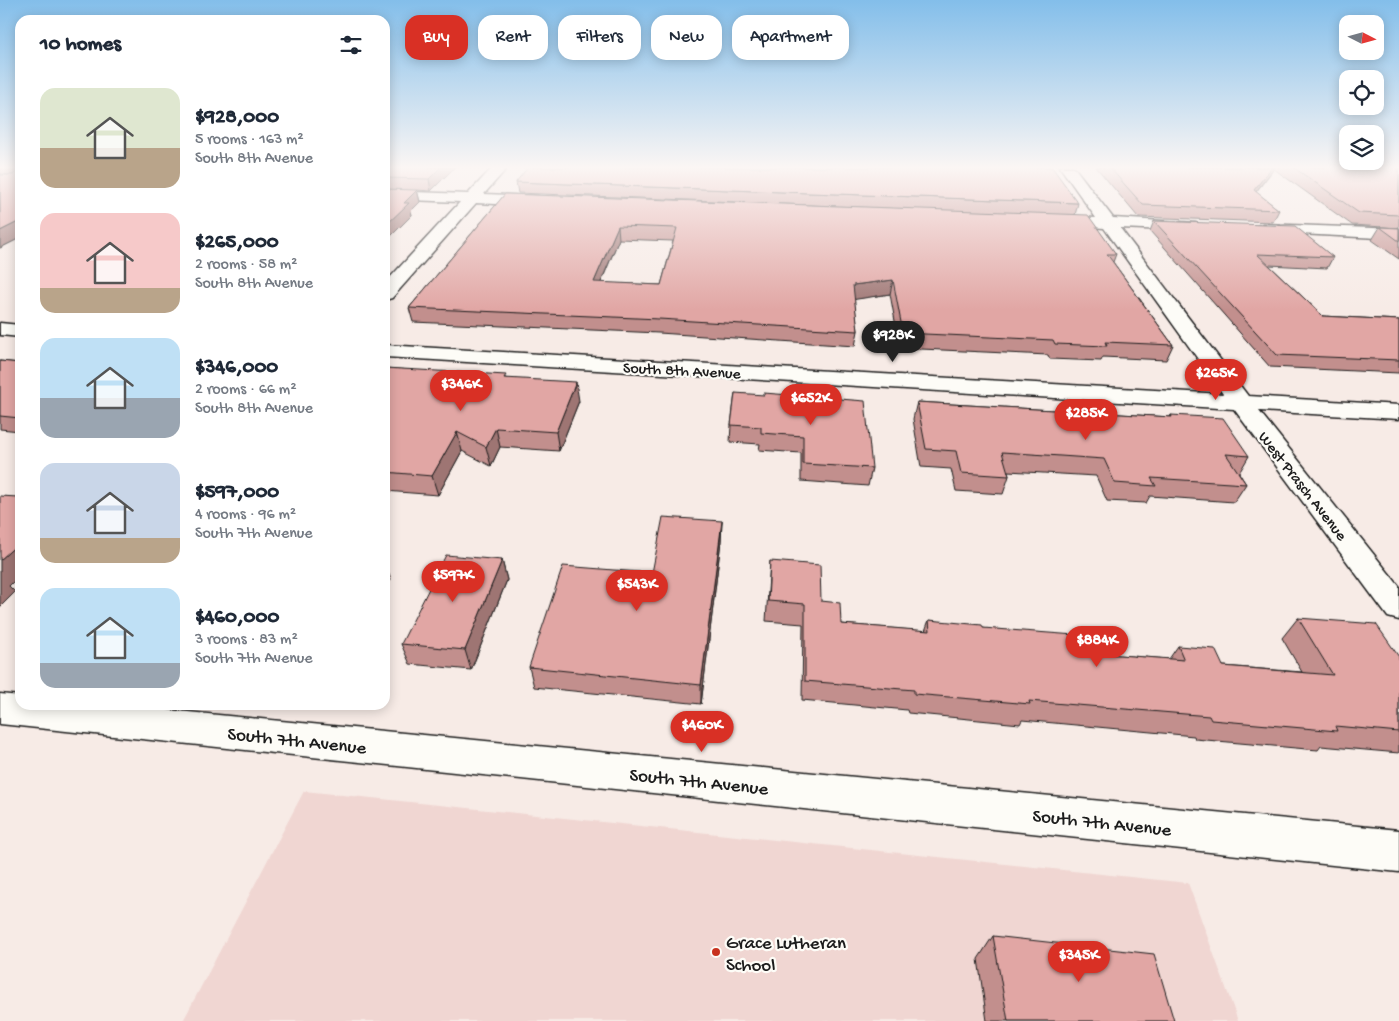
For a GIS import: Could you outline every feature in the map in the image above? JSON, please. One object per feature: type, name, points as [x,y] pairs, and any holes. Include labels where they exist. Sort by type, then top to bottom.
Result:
[{"type":"street","points":[[390,288],[456,215]]},
{"type":"street","name":"West Prasch Avenue","points":[[1101,215],[1241,403],[1399,608]]},
{"type":"street","points":[[1038,220],[1204,227]]},
{"type":"street","points":[[1243,228],[1399,234]]},
{"type":"street","points":[[0,330],[15,331]]},
{"type":"street","name":"South 8th Avenue","points":[[390,351],[1399,412]]},
{"type":"street","name":"South 7th Avenue","points":[[62,710],[1399,851]]},
{"type":"shaded area","name":"Grace Lutheran School","points":[[304,791],[1188,883],[1238,1021],[183,1021]]},
{"type":"building","points":[[0,215],[15,215],[15,224],[0,231]]},
{"type":"building","points":[[390,215],[397,215],[390,221]]},
{"type":"building","points":[[488,215],[1088,215],[1116,254],[1107,254],[1173,345],[1105,342],[1107,346],[1055,344],[1053,340],[903,333],[893,280],[853,285],[858,331],[659,319],[409,308]],"holes":[[[618,226],[677,228],[661,285],[594,282]]]},
{"type":"building","points":[[1154,221],[1295,226],[1333,257],[1257,254],[1323,316],[1399,320],[1399,360],[1277,355]]},
{"type":"building","points":[[1380,227],[1399,228],[1399,241]]},
{"type":"building","points":[[0,361],[15,362],[15,418],[0,416]]},
{"type":"building","points":[[390,368],[506,375],[504,378],[576,382],[556,432],[496,428],[486,447],[457,432],[432,476],[390,472]]},
{"type":"building","points":[[735,393],[764,395],[764,393],[865,401],[872,468],[803,464],[803,436],[761,433],[761,427],[731,425]]},
{"type":"building","points":[[917,402],[1172,417],[1171,415],[1223,418],[1249,456],[1226,454],[1246,484],[1151,478],[1156,486],[1115,483],[1104,459],[1002,452],[1009,476],[961,473],[956,451],[926,449]]},
{"type":"building","points":[[0,496],[15,497],[15,546],[0,560]]},
{"type":"building","points":[[663,517],[722,521],[701,685],[529,667],[563,566],[652,573]]},
{"type":"building","points":[[446,555],[502,560],[465,650],[401,644]]},
{"type":"building","points":[[770,561],[820,565],[821,601],[840,603],[841,624],[930,631],[929,620],[982,625],[983,628],[1075,635],[1080,652],[1184,660],[1178,646],[1215,649],[1223,666],[1333,675],[1298,618],[1376,624],[1399,657],[1399,732],[1335,726],[1337,731],[1211,720],[1209,716],[1029,701],[1030,704],[914,694],[914,690],[805,681],[805,604],[768,601]]},
{"type":"building","points":[[993,936],[1154,954],[1174,1021],[1008,1021]]},
{"type":"place","name":"Grace Lutheran School","points":[[716,952]]}]
